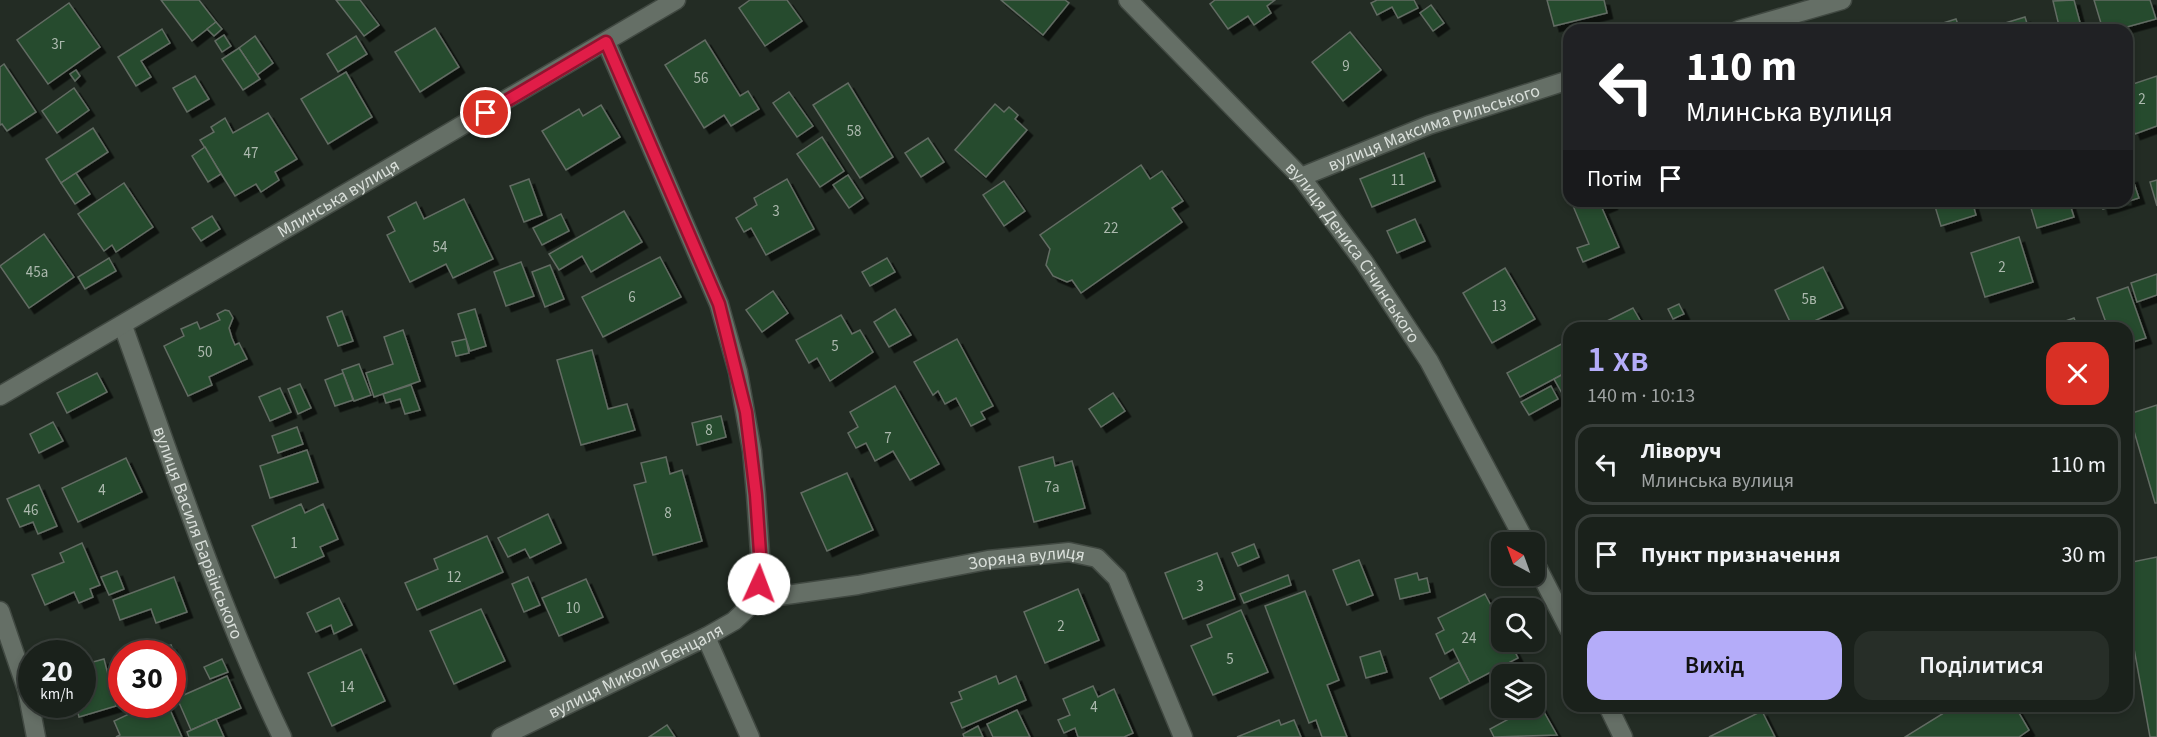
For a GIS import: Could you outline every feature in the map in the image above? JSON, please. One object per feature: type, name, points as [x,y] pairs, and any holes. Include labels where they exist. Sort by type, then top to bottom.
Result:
[{"type":"street","name":"Млинська вулиця","points":[[0,396],[676,0]]},
{"type":"street","name":"вулиця Дениса Січинського","points":[[1128,0],[1301,177],[1364,262],[1429,361],[1520,532]]},
{"type":"street","points":[[1760,24],[1842,0]]},
{"type":"street","points":[[606,42],[716,295],[738,372],[756,495],[761,568],[757,599]]},
{"type":"street","name":"вулиця Максима Рильського","points":[[1301,177],[1429,125],[1563,82]]},
{"type":"street","name":"вулиця Василя Барвінського","points":[[123,326],[232,626],[282,737]]},
{"type":"street","name":"Зоряна вулиця","points":[[757,599],[858,585],[988,560],[1069,552],[1088,554],[1105,564],[1117,578],[1183,737]]},
{"type":"street","points":[[1545,582],[1563,617]]},
{"type":"street","name":"вулиця Миколи Бенцаля","points":[[501,737],[534,730],[613,680],[734,621],[757,599]]},
{"type":"street","points":[[0,611],[27,690],[36,737]]},
{"type":"street","points":[[705,637],[750,737]]},
{"type":"street","points":[[1611,712],[1623,737]]},
{"type":"building","points":[[161,0],[199,0],[216,22],[192,41]]},
{"type":"building","points":[[336,0],[360,0],[379,25],[364,36]]},
{"type":"building","points":[[750,0],[787,0],[802,21],[765,46],[739,8]]},
{"type":"building","points":[[1001,0],[1065,0],[1069,3],[1043,35]]},
{"type":"building","points":[[1215,0],[1275,0],[1267,6],[1271,13],[1254,25],[1248,16],[1228,29],[1210,4]]},
{"type":"building","points":[[1377,0],[1414,0],[1418,8],[1398,18],[1392,7],[1377,15],[1371,3]]},
{"type":"building","points":[[1547,0],[1604,0],[1607,13],[1554,26]]},
{"type":"building","points":[[2074,0],[2080,24],[2059,24],[2053,1]]},
{"type":"building","points":[[2094,0],[2150,0],[2156,19],[2133,25],[2101,24]]},
{"type":"building","points":[[69,3],[100,47],[48,84],[17,40]]},
{"type":"building","points":[[1431,5],[1444,23],[1433,31],[1420,13]]},
{"type":"building","points":[[2025,17],[2027,24],[2002,24]]},
{"type":"building","points":[[1956,19],[1958,24],[1940,24]]},
{"type":"building","points":[[216,22],[222,29],[214,36],[207,29]]},
{"type":"building","points":[[435,28],[459,67],[420,92],[395,52]]},
{"type":"building","points":[[162,29],[170,43],[141,61],[151,77],[136,86],[118,57]]},
{"type":"building","points":[[1350,32],[1381,70],[1343,101],[1312,62]]},
{"type":"building","points":[[224,35],[231,46],[222,52],[215,41]]},
{"type":"building","points":[[255,36],[273,63],[257,75],[239,48]]},
{"type":"building","points":[[356,36],[367,54],[338,72],[327,54]]},
{"type":"building","points":[[705,40],[740,96],[748,91],[759,109],[731,126],[724,115],[704,128],[665,65]]},
{"type":"building","points":[[239,48],[260,79],[243,90],[222,59]]},
{"type":"building","points":[[4,64],[36,112],[7,131],[2,124],[0,125],[0,67]]},
{"type":"building","points":[[76,70],[80,76],[75,81],[70,74]]},
{"type":"building","points":[[346,72],[372,117],[328,144],[301,99]]},
{"type":"building","points":[[195,76],[209,99],[187,112],[173,88]]},
{"type":"building","points":[[2157,76],[2157,126],[2135,134],[2133,128],[2133,84]]},
{"type":"building","points":[[848,83],[893,157],[860,178],[813,105]]},
{"type":"building","points":[[74,88],[89,110],[57,133],[42,111]]},
{"type":"building","points":[[789,92],[813,126],[797,137],[773,103]]},
{"type":"building","points":[[995,104],[1004,112],[1009,107],[1018,115],[1015,119],[1027,130],[986,177],[955,150]]},
{"type":"building","points":[[601,105],[620,137],[566,170],[542,131],[579,109],[583,116]]},
{"type":"building","points":[[268,113],[297,159],[275,172],[279,180],[261,192],[256,184],[235,196],[200,140],[214,132],[211,127],[225,118],[233,133]]},
{"type":"building","points":[[93,128],[108,152],[61,183],[46,159]]},
{"type":"building","points":[[822,137],[844,171],[820,187],[797,154]]},
{"type":"building","points":[[928,138],[944,162],[921,177],[905,153]]},
{"type":"building","points":[[205,147],[221,174],[208,182],[192,156]]},
{"type":"building","points":[[1424,153],[1435,181],[1372,207],[1360,179]]},
{"type":"building","points":[[1141,165],[1150,179],[1162,171],[1183,201],[1172,208],[1182,222],[1081,293],[1072,280],[1067,282],[1053,276],[1046,265],[1050,249],[1040,235]]},
{"type":"building","points":[[76,173],[90,194],[75,204],[61,183]]},
{"type":"building","points":[[848,175],[863,198],[849,208],[833,185]]},
{"type":"building","points":[[529,179],[542,215],[524,222],[510,186]]},
{"type":"building","points":[[787,179],[814,229],[766,255],[751,228],[744,232],[736,218],[757,205],[754,198]]},
{"type":"building","points":[[2133,180],[2139,198],[2133,200]]},
{"type":"building","points":[[2157,180],[2157,206],[2150,182]]},
{"type":"building","points":[[1004,181],[1025,211],[1004,226],[983,195]]},
{"type":"building","points":[[124,183],[153,227],[116,252],[112,245],[104,251],[78,214]]},
{"type":"building","points":[[464,199],[493,259],[453,278],[446,264],[410,282],[387,235],[395,231],[388,217],[416,202],[424,219]]},
{"type":"building","points":[[1574,207],[1604,207],[1602,208],[1619,247],[1583,262],[1577,248],[1589,244]]},
{"type":"building","points":[[1935,207],[1974,207],[1976,215],[1941,226]]},
{"type":"building","points":[[2071,207],[2074,217],[2037,228],[2031,208]]},
{"type":"building","points":[[624,211],[642,242],[591,272],[582,256],[559,270],[549,254]]},
{"type":"building","points":[[561,214],[569,231],[542,245],[533,228]]},
{"type":"building","points":[[212,216],[220,229],[201,241],[192,228]]},
{"type":"building","points":[[1415,219],[1425,241],[1397,253],[1387,231]]},
{"type":"building","points":[[44,234],[74,277],[29,308],[0,266]]},
{"type":"building","points":[[2019,237],[2033,282],[1985,297],[1971,253]]},
{"type":"building","points":[[660,257],[681,297],[603,337],[582,297]]},
{"type":"building","points":[[109,258],[116,271],[85,289],[78,277]]},
{"type":"building","points":[[887,258],[895,272],[870,286],[862,272]]},
{"type":"building","points":[[521,262],[534,296],[506,306],[494,272]]},
{"type":"building","points":[[550,265],[564,299],[545,307],[532,272]]},
{"type":"building","points":[[1823,267],[1843,308],[1812,322],[1790,322],[1775,290]]},
{"type":"building","points":[[1505,268],[1535,319],[1492,343],[1463,293]]},
{"type":"building","points":[[2157,274],[2157,295],[2137,302],[2131,283]]},
{"type":"building","points":[[2128,287],[2146,338],[2133,342],[2133,322],[2106,322],[2097,298]]},
{"type":"building","points":[[773,291],[788,313],[762,332],[746,310]]},
{"type":"building","points":[[1679,304],[1684,314],[1673,319],[1668,309]]},
{"type":"building","points":[[1633,308],[1641,322],[1605,322]]},
{"type":"building","points":[[475,309],[486,346],[470,351],[458,314]]},
{"type":"building","points":[[895,309],[911,335],[889,347],[874,322]]},
{"type":"building","points":[[225,310],[229,311],[233,318],[229,328],[235,345],[239,343],[247,359],[209,377],[212,385],[188,396],[164,346],[184,336],[181,329],[197,322],[200,329],[220,320],[217,314]]},
{"type":"building","points":[[342,311],[353,341],[338,346],[327,317]]},
{"type":"building","points":[[841,315],[852,334],[860,330],[873,352],[830,381],[817,358],[809,363],[796,340]]},
{"type":"building","points":[[2074,318],[2076,322],[2063,322]]},
{"type":"building","points":[[403,330],[420,381],[374,397],[366,373],[393,364],[384,337]]},
{"type":"building","points":[[466,339],[469,353],[456,356],[452,342]]},
{"type":"building","points":[[957,339],[993,406],[981,412],[985,419],[971,426],[956,398],[945,404],[938,391],[933,395],[914,362]]},
{"type":"building","points":[[1563,343],[1563,374],[1520,397],[1507,373]]},
{"type":"building","points":[[592,350],[608,409],[627,404],[635,430],[581,445],[557,360]]},
{"type":"building","points":[[359,364],[371,395],[354,401],[342,370]]},
{"type":"building","points":[[97,373],[107,392],[67,413],[57,393]]},
{"type":"building","points":[[343,373],[353,400],[335,406],[325,380]]},
{"type":"building","points":[[1563,374],[1563,395],[1554,379]]},
{"type":"building","points":[[300,384],[311,408],[298,414],[288,389]]},
{"type":"building","points":[[411,385],[420,410],[405,414],[400,399],[386,403],[383,394]]},
{"type":"building","points":[[895,386],[939,464],[910,480],[893,451],[875,461],[866,443],[856,448],[848,433],[858,427],[850,412]]},
{"type":"building","points":[[1551,386],[1558,399],[1529,415],[1521,402]]},
{"type":"building","points":[[280,388],[291,412],[270,421],[259,397]]},
{"type":"building","points":[[1113,393],[1125,411],[1101,427],[1089,409]]},
{"type":"building","points":[[2157,405],[2157,503],[2155,503],[2133,428],[2133,413]]},
{"type":"building","points":[[721,416],[726,437],[697,445],[692,423]]},
{"type":"building","points":[[53,422],[63,441],[39,453],[30,434]]},
{"type":"building","points":[[297,427],[303,444],[278,453],[272,436]]},
{"type":"building","points":[[307,450],[318,482],[270,498],[260,466]]},
{"type":"building","points":[[666,457],[670,474],[682,470],[702,541],[653,555],[634,485],[646,482],[641,463]]},
{"type":"building","points":[[1053,457],[1055,466],[1072,461],[1085,508],[1034,522],[1019,467]]},
{"type":"building","points":[[126,458],[142,492],[78,522],[62,488]]},
{"type":"building","points":[[847,473],[873,530],[827,551],[801,493]]},
{"type":"building","points":[[39,485],[57,526],[38,534],[33,522],[20,527],[7,499]]},
{"type":"building","points":[[301,504],[305,513],[323,504],[338,539],[320,547],[324,556],[275,578],[252,526]]},
{"type":"building","points":[[548,514],[561,543],[530,558],[525,549],[508,557],[498,538]]},
{"type":"building","points":[[487,536],[503,572],[417,610],[405,583],[438,569],[434,559]]},
{"type":"building","points":[[82,543],[100,585],[90,589],[93,597],[79,603],[74,592],[45,605],[32,575],[64,562],[60,553]]},
{"type":"building","points":[[1254,544],[1259,557],[1238,566],[1232,553]]},
{"type":"building","points":[[1217,553],[1235,599],[1183,619],[1165,573]]},
{"type":"building","points":[[2157,557],[2157,737],[2150,737],[2133,643],[2133,562]]},
{"type":"building","points":[[1359,560],[1373,595],[1347,605],[1333,570]]},
{"type":"building","points":[[117,571],[124,589],[109,595],[101,577]]},
{"type":"building","points":[[1417,573],[1419,580],[1427,578],[1430,592],[1400,599],[1395,579]]},
{"type":"building","points":[[1288,575],[1291,585],[1244,603],[1240,594]]},
{"type":"building","points":[[174,577],[187,612],[156,623],[151,609],[120,620],[113,600]]},
{"type":"building","points":[[528,577],[540,605],[524,612],[512,584]]},
{"type":"building","points":[[586,579],[603,617],[559,636],[542,598]]},
{"type":"building","points":[[1078,589],[1099,640],[1045,663],[1024,612]]},
{"type":"building","points":[[1305,591],[1339,680],[1327,685],[1347,737],[1322,737],[1316,720],[1309,723],[1265,606]]},
{"type":"building","points":[[1485,594],[1491,605],[1491,652],[1515,652],[1518,658],[1506,664],[1491,664],[1491,672],[1470,683],[1453,649],[1445,654],[1436,634],[1444,630],[1438,618]]},
{"type":"building","points":[[339,598],[352,625],[334,634],[331,625],[316,632],[307,613]]},
{"type":"building","points":[[481,609],[505,661],[454,684],[430,631]]},
{"type":"building","points":[[1241,610],[1268,672],[1213,695],[1191,646],[1212,637],[1207,625]]},
{"type":"building","points":[[361,649],[385,701],[332,726],[308,673]]},
{"type":"building","points":[[1380,651],[1387,672],[1366,678],[1360,657]]},
{"type":"building","points":[[104,659],[108,675],[108,708],[96,712],[96,661]]},
{"type":"building","points":[[222,659],[228,672],[210,679],[204,667]]},
{"type":"building","points":[[1459,662],[1470,683],[1440,699],[1430,678]]},
{"type":"building","points":[[227,676],[241,708],[191,730],[186,718],[186,694]]},
{"type":"building","points":[[996,676],[999,684],[1016,676],[1026,700],[962,728],[951,703],[962,699],[959,692]]},
{"type":"building","points":[[1093,686],[1098,697],[1114,689],[1133,733],[1124,737],[1078,737],[1075,728],[1064,733],[1058,720],[1070,715],[1063,699]]},
{"type":"building","points":[[1017,710],[1030,737],[993,737],[987,724]]},
{"type":"building","points":[[1762,712],[1775,737],[1709,737]]},
{"type":"building","points":[[1945,712],[2018,712],[2029,730],[2019,737],[1905,737]]},
{"type":"building","points":[[1545,714],[1557,735],[1494,737],[1490,729],[1510,718],[1545,718]]},
{"type":"building","points":[[120,718],[174,718],[182,737],[116,737],[120,735],[114,721]]},
{"type":"building","points":[[216,719],[224,737],[189,737],[187,732]]},
{"type":"building","points":[[1279,720],[1281,725],[1294,720],[1301,737],[1237,737]]},
{"type":"building","points":[[667,725],[675,737],[649,737]]},
{"type":"building","points":[[978,726],[983,737],[964,737],[963,734]]},
{"type":"route","points":[[486,113],[606,42],[719,304],[738,372],[752,451],[761,568],[759,584]]}]
